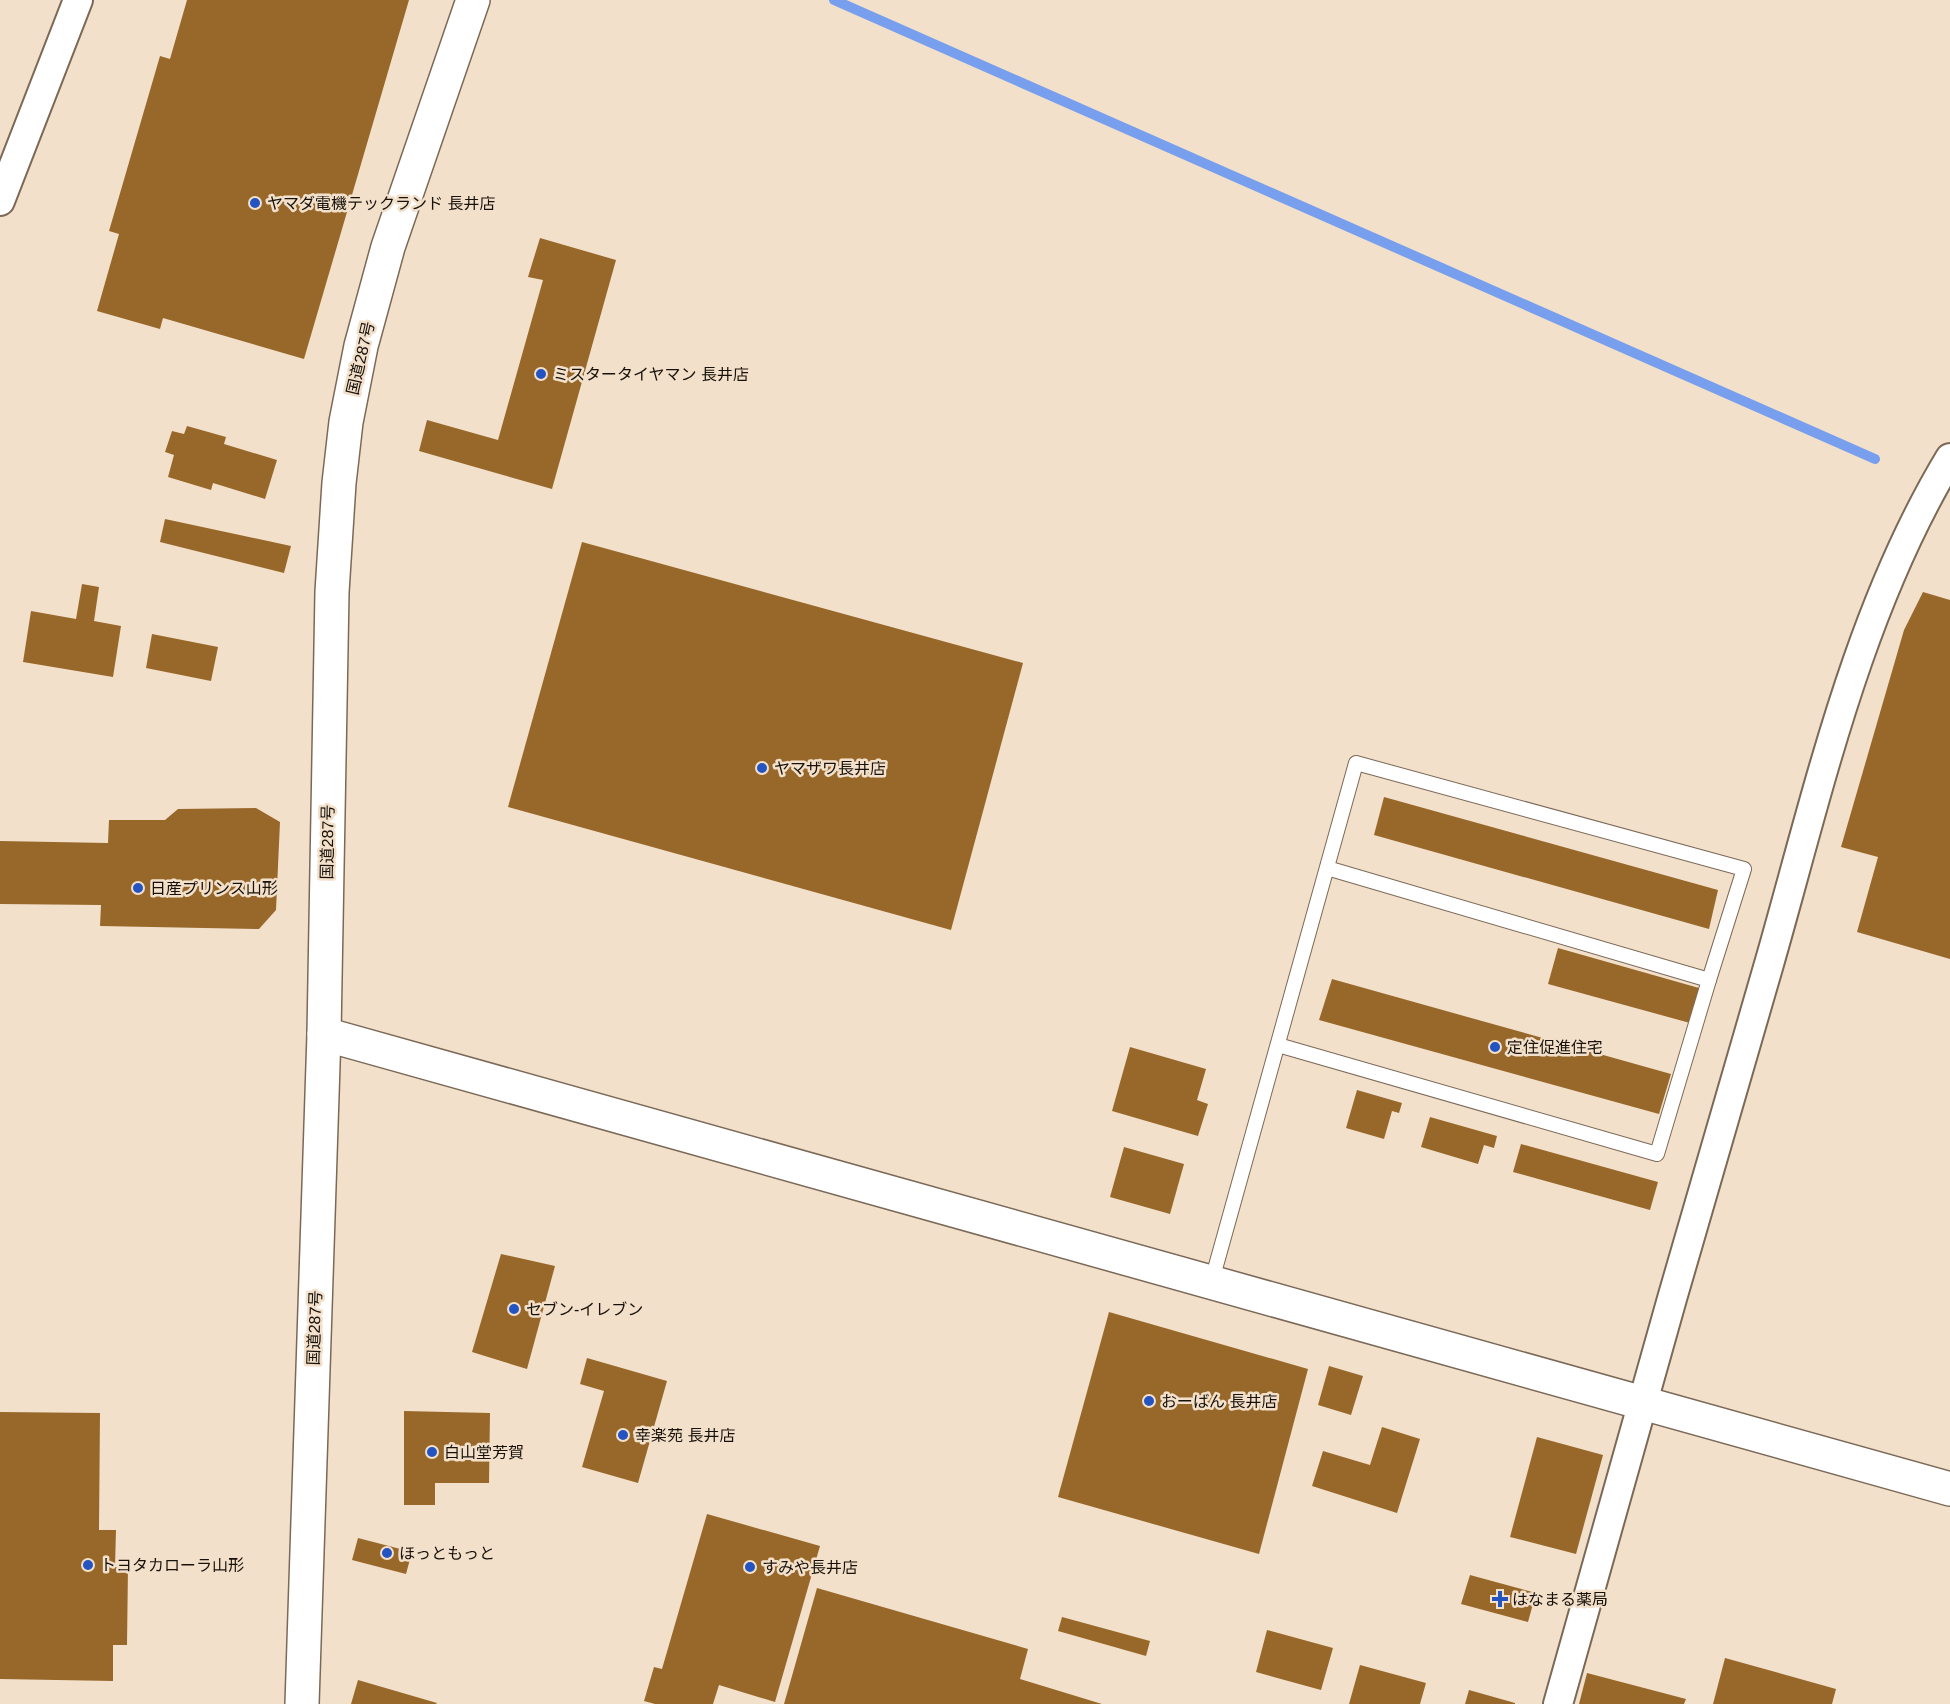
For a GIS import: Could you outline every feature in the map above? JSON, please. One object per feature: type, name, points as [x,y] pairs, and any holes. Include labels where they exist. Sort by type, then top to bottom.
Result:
[{"type":"main road","name":"国道287号","points":[[302,1704],[324,1034],[332,592],[339,483],[346,422],[361,346],[388,247],[473,0]]},
{"type":"main road","points":[[324,1034],[1642,1400],[1950,1489]]},
{"type":"street","points":[[0,201],[78,0]]},
{"type":"street","points":[[1558,1704],[1642,1400],[1859,654],[1923,503],[1950,458]]},
{"type":"lane","points":[[1212,1281],[1356,763],[1744,869],[1657,1154],[1278,1045]]},
{"type":"lane","points":[[1327,868],[1709,980]]},
{"type":"building","points":[[187,0],[409,0],[304,359],[163,318],[160,329],[97,311],[119,234],[109,231],[160,56],[170,59]]},
{"type":"building","points":[[540,238],[616,260],[552,489],[419,451],[427,420],[498,440],[543,280],[528,277]]},
{"type":"building","points":[[187,426],[226,437],[224,444],[277,460],[265,499],[213,483],[211,490],[168,477],[174,455],[165,452],[172,431],[184,434]]},
{"type":"building","points":[[165,519],[291,546],[284,573],[160,542]]},
{"type":"building","points":[[582,542],[1023,663],[951,930],[508,807]]},
{"type":"building","points":[[82,584],[99,587],[94,621],[121,626],[113,677],[23,662],[31,611],[76,619]]},
{"type":"building","points":[[1923,592],[1950,600],[1950,959],[1857,932],[1878,857],[1841,847],[1904,630]]},
{"type":"building","points":[[152,634],[218,647],[211,681],[146,668]]},
{"type":"building","points":[[1384,797],[1718,890],[1709,929],[1374,835]]},
{"type":"building","points":[[256,808],[280,822],[276,910],[259,929],[100,926],[101,905],[0,904],[0,841],[108,843],[109,820],[165,820],[178,809]]},
{"type":"building","points":[[1558,948],[1699,988],[1690,1023],[1548,984]]},
{"type":"building","name":"定住促進住宅","points":[[1332,979],[1671,1074],[1659,1114],[1319,1020]]},
{"type":"building","points":[[1130,1047],[1206,1069],[1197,1100],[1208,1104],[1198,1136],[1112,1111]]},
{"type":"building","points":[[1357,1090],[1402,1103],[1399,1113],[1392,1111],[1384,1139],[1346,1128]]},
{"type":"building","points":[[1430,1117],[1497,1136],[1494,1148],[1484,1145],[1478,1164],[1421,1147]]},
{"type":"building","points":[[1521,1144],[1658,1182],[1650,1210],[1513,1172]]},
{"type":"building","points":[[1124,1147],[1184,1164],[1170,1214],[1110,1197]]},
{"type":"building","name":"セブン-イレブン","points":[[501,1254],[555,1266],[527,1369],[472,1352]]},
{"type":"building","points":[[1109,1312],[1308,1369],[1259,1554],[1058,1497]]},
{"type":"building","points":[[587,1358],[667,1381],[638,1483],[582,1467],[604,1391],[580,1384]]},
{"type":"building","points":[[1329,1366],[1363,1376],[1351,1415],[1318,1405]]},
{"type":"building","points":[[404,1411],[490,1413],[489,1483],[435,1483],[435,1505],[404,1505]]},
{"type":"building","points":[[0,1412],[100,1413],[99,1530],[116,1530],[115,1567],[128,1567],[127,1645],[113,1645],[113,1681],[0,1679]]},
{"type":"building","points":[[1382,1427],[1420,1439],[1397,1513],[1312,1486],[1323,1451],[1370,1465]]},
{"type":"building","points":[[1537,1437],[1603,1455],[1576,1554],[1510,1537]]},
{"type":"building","points":[[707,1514],[820,1546],[775,1702],[719,1685],[713,1704],[655,1704],[644,1701],[654,1667],[662,1669]]},
{"type":"building","points":[[358,1538],[412,1552],[406,1574],[352,1560]]},
{"type":"building","points":[[1470,1575],[1536,1593],[1528,1622],[1461,1604]]},
{"type":"building","points":[[817,1588],[1028,1649],[1020,1679],[1102,1704],[784,1704]]},
{"type":"building","points":[[1062,1617],[1150,1641],[1146,1656],[1058,1631]]},
{"type":"building","points":[[1267,1630],[1333,1648],[1321,1690],[1256,1672]]},
{"type":"building","points":[[1725,1658],[1836,1689],[1832,1704],[1713,1704]]},
{"type":"building","points":[[1360,1665],[1426,1683],[1420,1704],[1349,1704]]},
{"type":"building","points":[[1587,1673],[1686,1699],[1684,1704],[1579,1704]]},
{"type":"building","points":[[358,1680],[437,1703],[351,1704]]},
{"type":"building","points":[[1469,1690],[1515,1703],[1515,1704],[1465,1704]]},
{"type":"waterway","points":[[834,0],[1875,459]]},
{"type":"place","name":"ヤマダ電機テックランド 長井店","points":[[255,203]]},
{"type":"place","name":"ミスタータイヤマン 長井店","points":[[541,374]]},
{"type":"place","name":"ヤマザワ長井店","points":[[762,768]]},
{"type":"place","name":"日産プリンス山形","points":[[138,888]]},
{"type":"place","name":"定住促進住宅","points":[[1495,1047]]},
{"type":"place","name":"セブン-イレブン","points":[[514,1309]]},
{"type":"place","name":"おーばん 長井店","points":[[1149,1401]]},
{"type":"place","name":"幸楽苑 長井店","points":[[623,1435]]},
{"type":"place","name":"白山堂芳賀","points":[[432,1452]]},
{"type":"place","name":"ほっともっと","points":[[387,1553]]},
{"type":"place","name":"トヨタカローラ山形","points":[[88,1565]]},
{"type":"place","name":"すみや長井店","points":[[750,1567]]},
{"type":"place","name":"はなまる薬局","points":[[1500,1599]]}]
